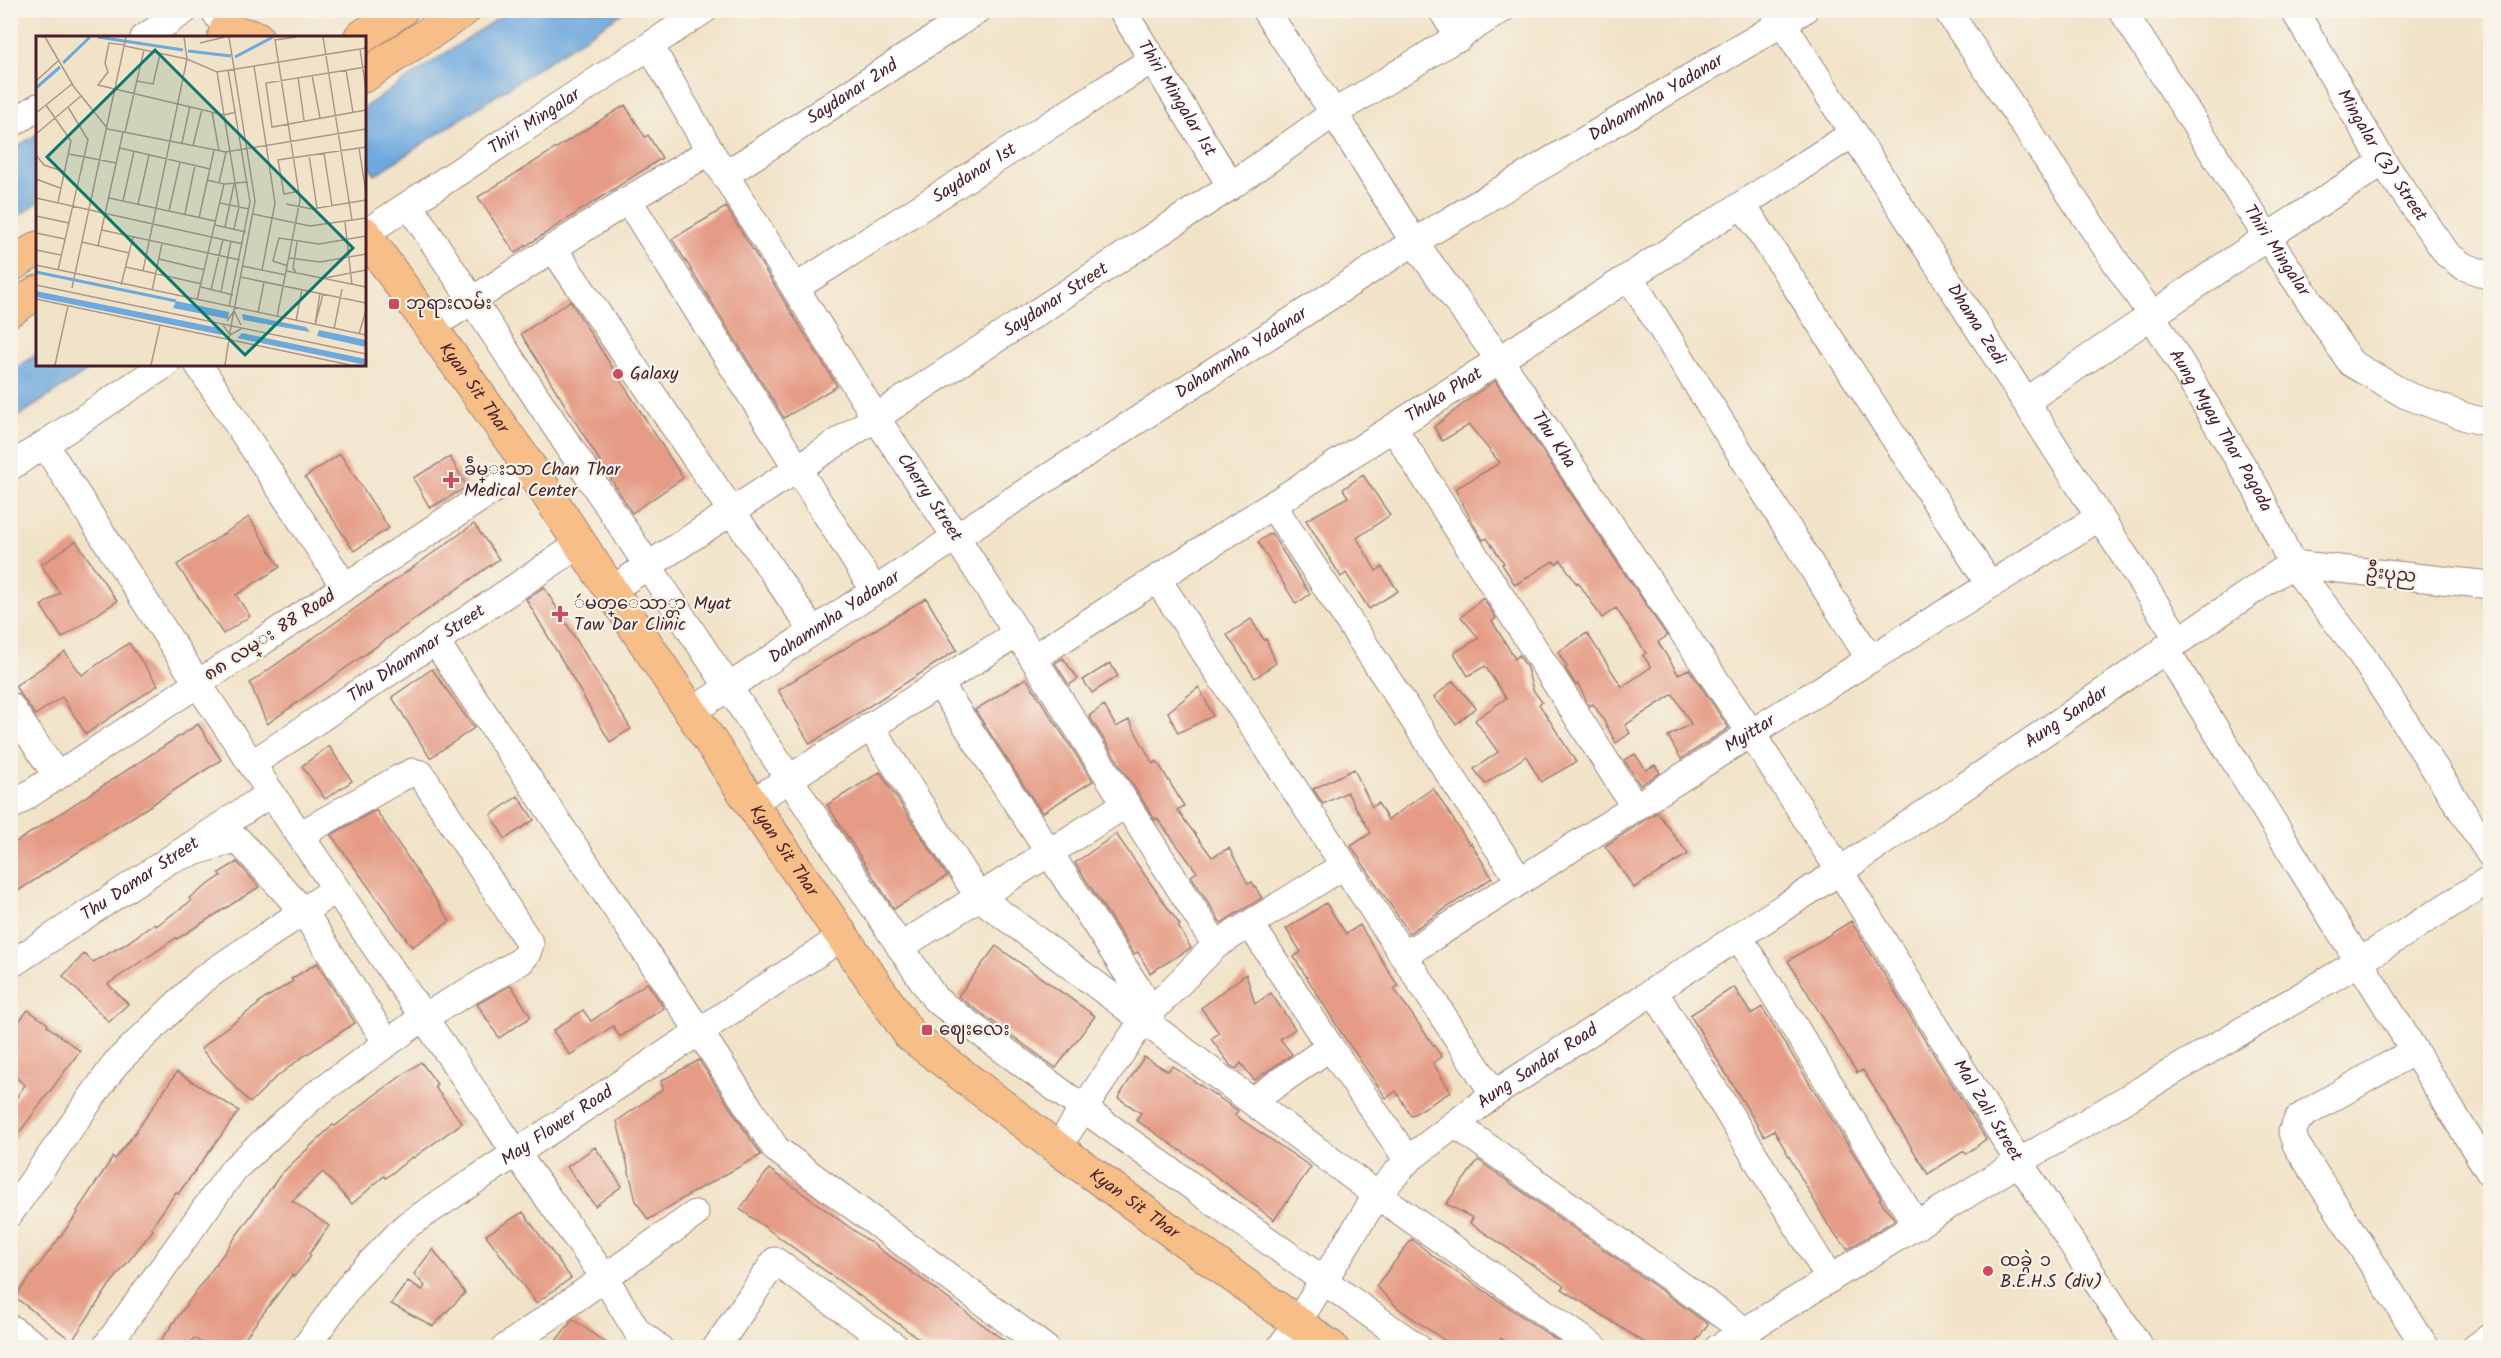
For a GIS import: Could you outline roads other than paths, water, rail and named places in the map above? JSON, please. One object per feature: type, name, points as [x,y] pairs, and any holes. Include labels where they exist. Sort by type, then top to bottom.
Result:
[{"type":"main road","points":[[363,36],[401,10]]},
{"type":"main road","points":[[366,75],[464,10]]},
{"type":"main road","points":[[224,29],[250,36]]},
{"type":"main road","name":"Kyan Sit Thar","points":[[366,234],[529,466],[751,803],[909,1035],[1058,1148],[1288,1335],[1332,1347]]},
{"type":"main road","points":[[10,266],[36,249]]},
{"type":"main road","points":[[10,310],[36,293]]},
{"type":"street","points":[[147,36],[185,10]]},
{"type":"street","name":"Thiri Mingalar","points":[[366,232],[704,10]]},
{"type":"street","name":"Saydanar 2nd","points":[[725,175],[978,10]]},
{"type":"street","name":"Thiri Mingalar 1st","points":[[1122,10],[1231,186]]},
{"type":"street","name":"Thu Kha","points":[[1265,10],[1334,113],[1414,242],[1498,359],[1751,733],[1840,871]]},
{"type":"street","points":[[1442,10],[1459,38]]},
{"type":"street","name":"Saydanar Street","points":[[611,590],[1231,186],[1334,113],[1501,10]]},
{"type":"street","name":"Aung Myay Thar Pagoda","points":[[1947,10],[2152,316],[2257,490],[2292,564],[2357,648],[2490,854]]},
{"type":"street","name":"Thiri Mingalar","points":[[2122,10],[2267,237],[2351,363],[2406,395],[2469,418],[2490,423]]},
{"type":"street","name":"Mingalar (3) Street","points":[[2300,13],[2383,162],[2447,254],[2463,266],[2490,276]]},
{"type":"street","name":"Dhama Zedi","points":[[1786,15],[1854,133],[2100,517],[2359,962],[2490,1173]]},
{"type":"street","name":"Dahammha Yadanar","points":[[691,712],[874,590],[1414,242],[1786,15]]},
{"type":"street","name":"Cherry Street","points":[[650,46],[710,151],[876,418],[1018,633],[1216,945]]},
{"type":"street","name":"Saydanar 1st","points":[[795,288],[1153,59]]},
{"type":"street","points":[[10,125],[36,108]]},
{"type":"street","name":"Thuka Phat","points":[[1034,658],[1854,133]]},
{"type":"street","points":[[431,327],[628,200],[710,151]]},
{"type":"street","points":[[2026,401],[2267,237],[2383,162]]},
{"type":"street","points":[[628,200],[874,590]]},
{"type":"street","points":[[409,205],[935,999],[1084,1109],[1418,1347]]},
{"type":"street","points":[[1743,205],[1990,585]]},
{"type":"street","points":[[553,248],[813,631]]},
{"type":"street","points":[[1630,278],[1870,659]]},
{"type":"street","points":[[10,467],[163,366]]},
{"type":"street","points":[[199,366],[345,587]]},
{"type":"street","points":[[1394,429],[1635,807]]},
{"type":"street","points":[[45,445],[198,684],[336,890],[516,1153],[605,1278],[637,1331],[659,1347]]},
{"type":"street","name":"၈၈ လမ္း 88 Road","points":[[10,807],[529,466]]},
{"type":"street","points":[[1272,506],[1520,881]]},
{"type":"street","name":"Myittar","points":[[1403,956],[1751,733],[2100,517]]},
{"type":"street","name":"Thu Dhammar Street","points":[[252,764],[580,544]]},
{"type":"street","name":"ဦးပုည","points":[[2292,564],[2490,585]]},
{"type":"street","name":"Aung Sandar","points":[[1840,871],[2292,564]]},
{"type":"street","points":[[1157,579],[1494,1094]]},
{"type":"street","points":[[751,803],[1018,633]]},
{"type":"street","points":[[435,641],[699,1031],[776,1149],[1045,1347]]},
{"type":"street","points":[[939,683],[1050,852],[1148,1015]]},
{"type":"street","points":[[10,706],[57,776]]},
{"type":"street","points":[[870,726],[980,897],[1148,1015],[1252,1101],[1377,1195],[1595,1347]]},
{"type":"street","points":[[105,1347],[234,1168],[312,1097],[424,1017],[521,961],[527,952],[530,944],[421,774],[413,772],[400,778],[300,835]]},
{"type":"street","name":"Thu Damar Street","points":[[10,965],[271,793]]},
{"type":"street","points":[[900,947],[1126,804]]},
{"type":"street","points":[[171,859],[226,842],[239,841],[304,912],[387,1043]]},
{"type":"street","points":[[1058,1148],[1148,1015],[1216,945],[1343,866]]},
{"type":"street","name":"Aung Sandar Road","points":[[1288,1335],[1377,1195],[1408,1160],[1494,1094],[1840,871]]},
{"type":"street","name":"Mal Zali Street","points":[[1840,871],[2019,1162],[2140,1347]]},
{"type":"street","points":[[1718,1347],[2019,1162],[2359,962],[2490,879]]},
{"type":"street","points":[[10,1214],[116,1064],[203,979],[336,890]]},
{"type":"street","points":[[1251,925],[1330,1047],[1408,1160]]},
{"type":"street","name":"May Flower Road","points":[[305,1347],[354,1280],[406,1226],[842,937]]},
{"type":"street","points":[[1739,937],[1917,1226]]},
{"type":"street","points":[[1654,991],[1830,1278]]},
{"type":"street","points":[[1252,1101],[1330,1047]]},
{"type":"street","points":[[2414,1051],[2308,1112],[2298,1119],[2292,1132],[2296,1144],[2426,1347]]},
{"type":"street","points":[[1455,1124],[1745,1331]]},
{"type":"street","points":[[505,1347],[695,1214]]},
{"type":"street","points":[[716,1347],[775,1261],[897,1347]]},
{"type":"street","points":[[10,1328],[39,1347]]},
{"type":"street","points":[[2475,1347],[2490,1337]]},
{"type":"water","points":[[509,11],[625,11],[375,175],[366,161],[366,106]]},
{"type":"water","points":[[36,135],[36,204],[11,221],[11,151]]},
{"type":"water","points":[[36,355],[36,366],[94,366],[11,421],[11,372]]},
{"type":"place","name":"ဘုရားလမ်း","points":[[394,304]]},
{"type":"place","name":"Galaxy","points":[[618,374]]},
{"type":"place","name":"ခဵမ္းသာ Chan Thar Medical Center","points":[[451,480]]},
{"type":"place","name":"ဴမတ္ေသာ္တာ Myat Taw Dar Clinic","points":[[560,614]]},
{"type":"place","name":"ဈေးလေး","points":[[927,1030]]},
{"type":"place","name":"ထခွဲ ၁ B.E.H.S (div)","points":[[1988,1271]]}]
